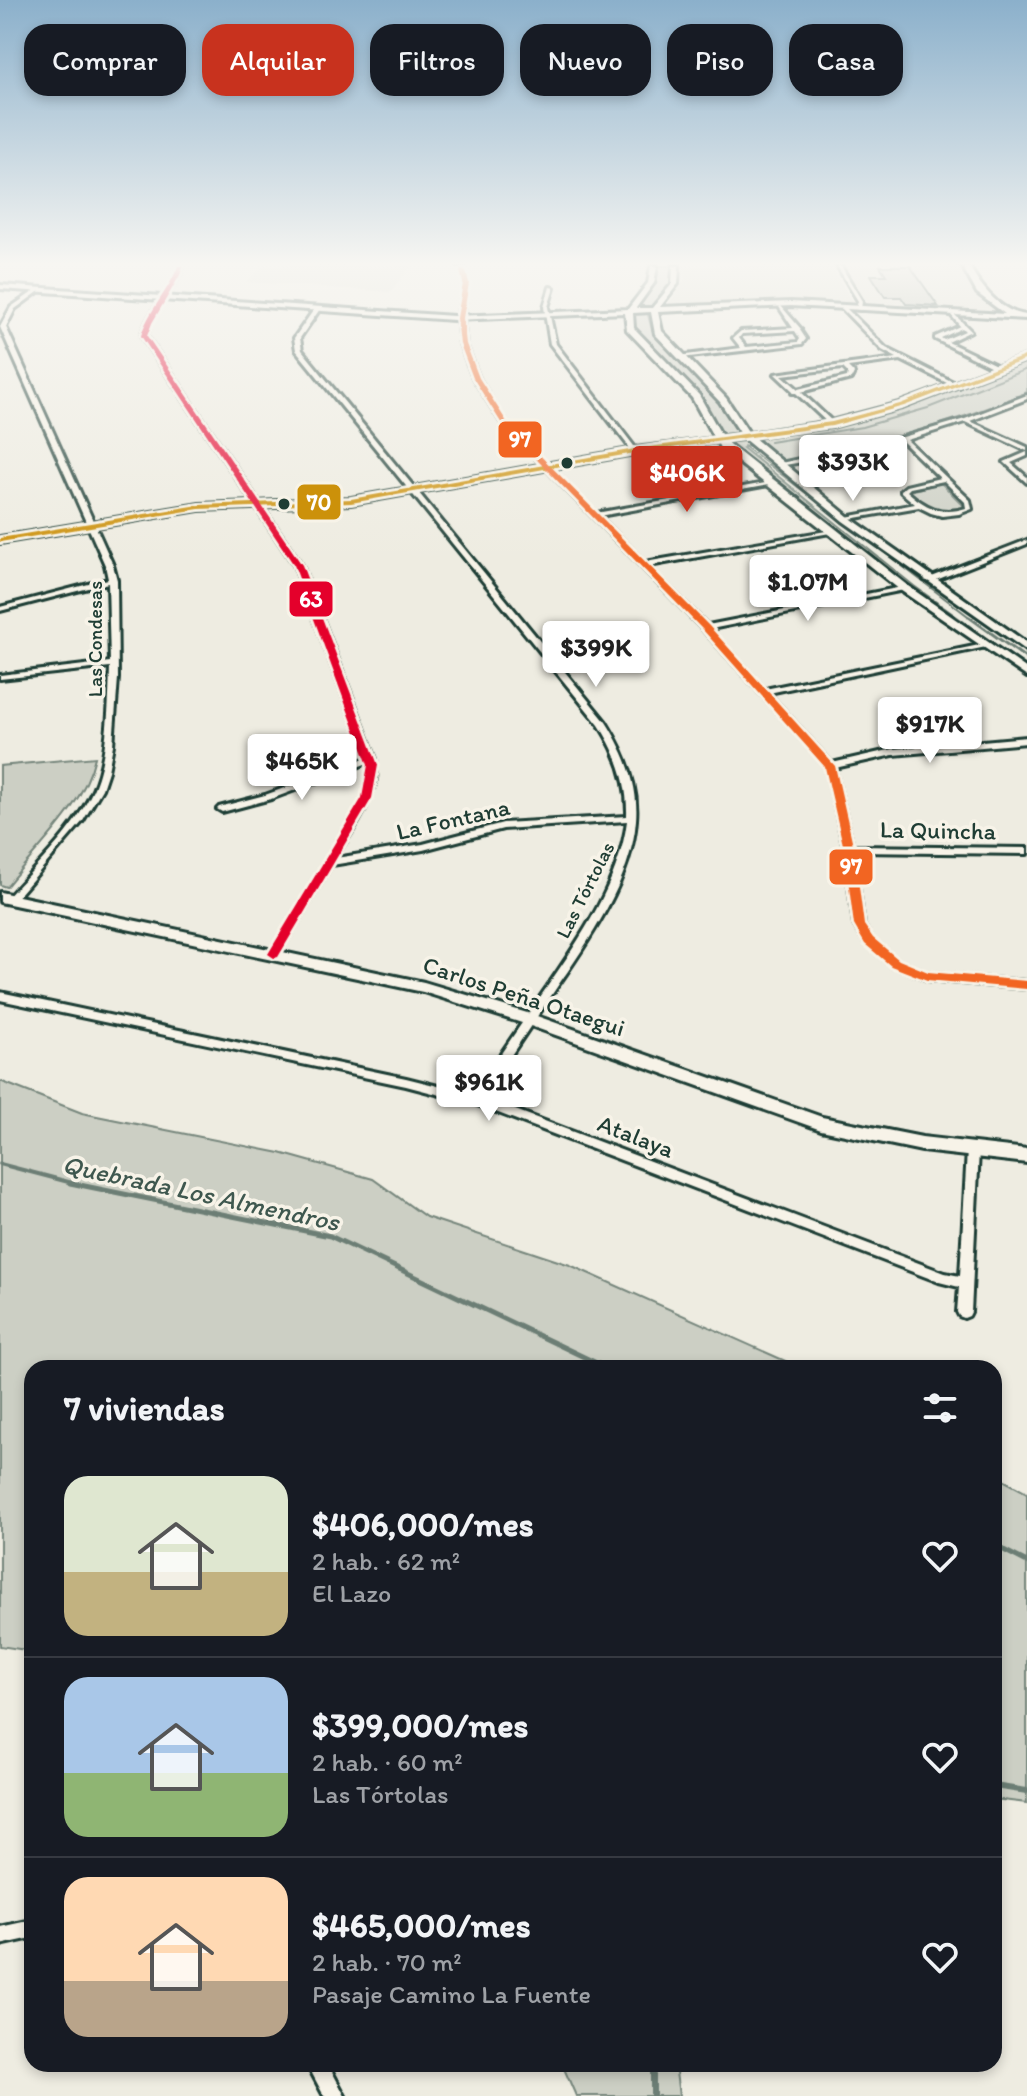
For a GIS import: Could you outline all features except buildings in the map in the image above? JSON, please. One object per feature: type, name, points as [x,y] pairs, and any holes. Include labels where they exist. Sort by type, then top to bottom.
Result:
[{"type":"street","name":"Las Condesas","points":[[5,898],[67,832],[101,782],[108,753],[114,664],[113,580],[92,523],[20,364]]},
{"type":"street","points":[[162,364],[298,565],[372,759],[371,789],[332,862],[274,954]]},
{"type":"street","name":"Las Tórtolas","points":[[311,364],[603,724],[625,765],[632,818],[622,866],[602,904],[477,1100]]},
{"type":"street","points":[[470,364],[504,423],[646,564],[765,691],[830,766],[849,849],[859,925],[869,941],[886,957],[927,976],[1027,985]]},
{"type":"street","points":[[568,364],[635,451]]},
{"type":"street","points":[[663,364],[696,397],[717,438],[904,588],[1027,674]]},
{"type":"street","points":[[688,364],[723,400],[746,435],[779,464],[928,580],[1027,648]]},
{"type":"street","points":[[829,422],[778,374],[861,364]]},
{"type":"street","points":[[909,364],[953,384]]},
{"type":"street","points":[[987,364],[994,367]]},
{"type":"street","points":[[0,540],[199,507],[333,503],[635,451],[829,422],[890,409],[1002,364]]},
{"type":"street","points":[[794,392],[849,378],[851,373],[844,366]]},
{"type":"street","points":[[779,464],[904,440],[968,422],[1027,397]]},
{"type":"street","points":[[1012,404],[1027,410]]},
{"type":"street","points":[[968,422],[1027,452]]},
{"type":"street","points":[[904,440],[945,479],[969,502],[969,509],[945,516],[905,494],[904,488],[945,479]]},
{"type":"street","points":[[1025,477],[1007,461],[1027,452]]},
{"type":"street","points":[[596,515],[771,484]]},
{"type":"street","points":[[846,519],[921,505]]},
{"type":"street","points":[[646,564],[830,531]]},
{"type":"street","points":[[928,580],[1027,542]]},
{"type":"street","points":[[0,609],[113,580]]},
{"type":"street","points":[[706,628],[904,588]]},
{"type":"street","points":[[765,691],[986,645]]},
{"type":"street","points":[[0,677],[114,664]]},
{"type":"street","points":[[830,766],[893,752],[1027,740]]},
{"type":"street","points":[[222,809],[268,797],[372,759]]},
{"type":"street","name":"La Fontana","points":[[332,862],[423,847],[503,826],[632,818]]},
{"type":"street","name":"La Quincha","points":[[849,849],[1027,851]]},
{"type":"street","name":"Carlos Peña Otaegui","points":[[5,898],[424,987],[528,1019],[821,1123],[876,1136],[1027,1156]]},
{"type":"street","name":"Atalaya","points":[[0,996],[406,1082],[477,1100],[944,1278],[966,1283]]},
{"type":"street","points":[[964,1312],[973,1150]]},
{"type":"street","points":[[0,1936],[24,1931]]},
{"type":"street","points":[[322,2072],[335,2096]]},
{"type":"shaded area","points":[[666,364],[685,364],[712,392],[739,434],[719,436],[692,387]]},
{"type":"shaded area","points":[[1013,364],[1027,364],[1027,392],[937,425],[877,442],[782,462],[758,442],[762,438],[866,419],[919,403]]},
{"type":"shaded area","points":[[740,438],[750,445],[743,448],[914,586],[1027,667],[1027,673],[905,588],[724,442]]},
{"type":"shaded area","points":[[941,483],[965,507],[949,512],[935,510],[910,491]]},
{"type":"shaded area","points":[[95,757],[81,793],[70,810],[6,887],[0,885],[0,766]]},
{"type":"shaded area","points":[[0,1081],[82,1113],[280,1153],[373,1179],[426,1217],[570,1265],[783,1360],[24,1360],[24,1650],[0,1646]]},
{"type":"shaded area","points":[[1002,1479],[1027,1493],[1027,1803],[1002,1800]]},
{"type":"shaded area","points":[[566,2072],[676,2072],[679,2096],[576,2096]]},
{"type":"waterway","points":[[770,442],[862,427],[928,408],[1027,369]]},
{"type":"waterway","points":[[744,446],[972,619]]},
{"type":"waterway","points":[[969,617],[1027,659]]},
{"type":"waterway","name":"Quebrada Los Almendros","points":[[0,1164],[80,1185]]},
{"type":"waterway","name":"Quebrada Los Almendros","points":[[70,1183],[330,1236],[590,1360]]},
{"type":"waterway","name":"Quebrada Los Almendros","points":[[1002,1549],[1027,1562]]},
{"type":"waterway","points":[[1002,1787],[1027,1791]]},
{"type":"waterway","points":[[653,2072],[653,2096]]},
{"type":"transit line","name":"63","points":[[163,364],[298,565],[373,765],[367,798],[274,954]]},
{"type":"transit line","name":"97","points":[[471,364],[504,423],[706,628],[830,766],[849,849],[859,925],[869,941],[895,963],[927,976],[1027,985]]},
{"type":"transit line","name":"70","points":[[0,540],[199,507],[351,501],[635,451],[832,424],[902,405],[1009,364]]}]
